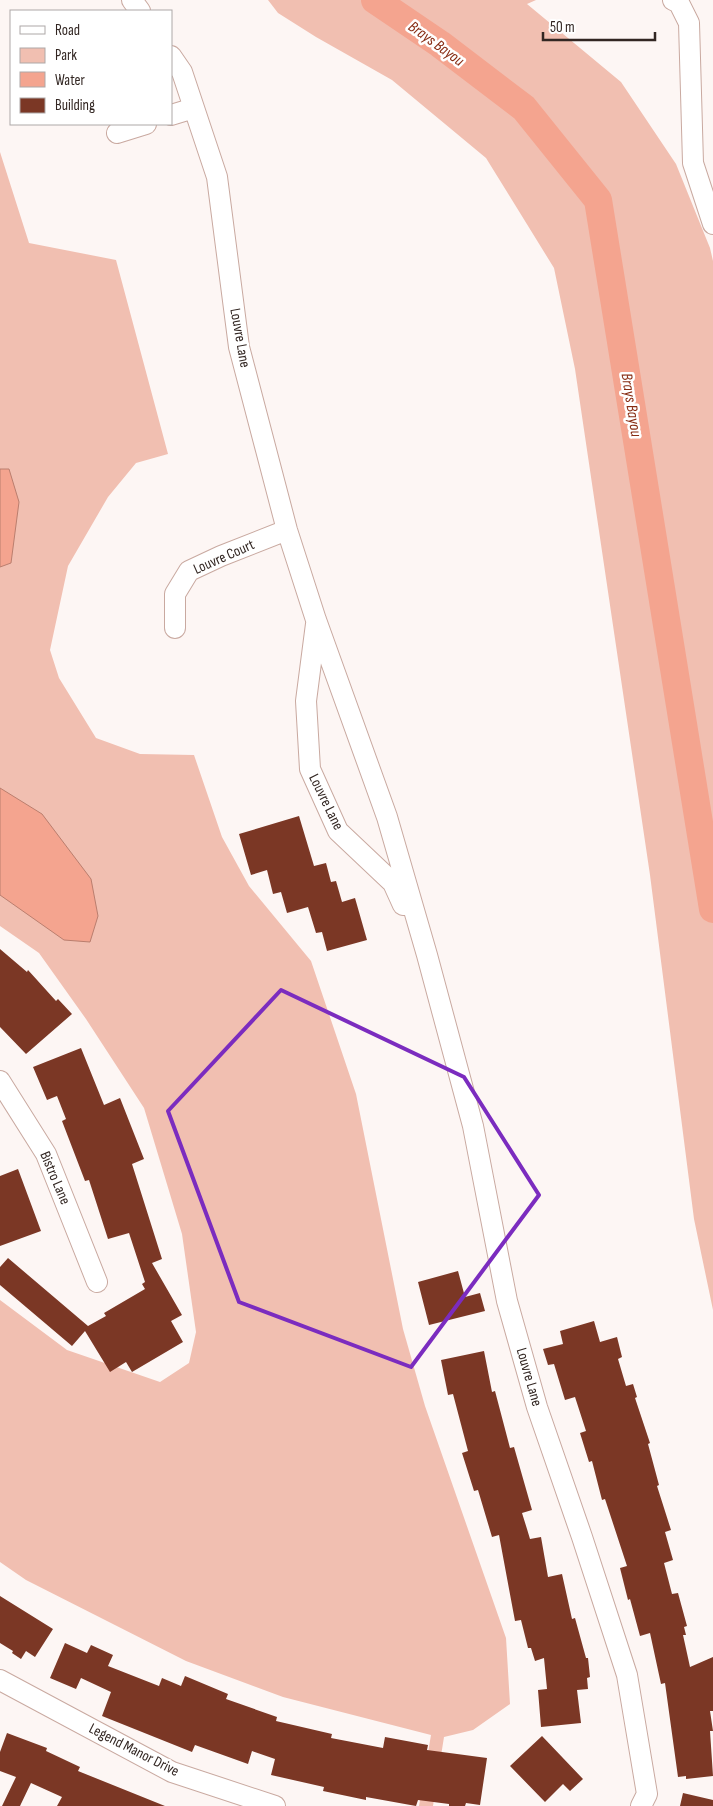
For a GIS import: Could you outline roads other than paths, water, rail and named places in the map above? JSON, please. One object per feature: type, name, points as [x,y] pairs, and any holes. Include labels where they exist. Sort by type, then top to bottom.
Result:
[{"type":"street","points":[[678,1],[689,24],[693,163],[713,224]]},
{"type":"street","name":"Louvre Lane","points":[[172,57],[182,72],[217,177],[239,347],[287,530],[316,620],[387,817],[427,954],[473,1126],[507,1301],[537,1407],[627,1674],[644,1800]]},
{"type":"street","points":[[172,116],[194,108]]},
{"type":"street","points":[[117,133],[143,125]]},
{"type":"street","name":"Louvre Court","points":[[175,628],[175,594],[189,571],[287,530]]},
{"type":"street","name":"Louvre Lane","points":[[316,620],[306,700],[310,769],[338,831],[393,884],[427,954]]},
{"type":"street","name":"Bistro Lane","points":[[0,1081],[46,1154],[97,1282]]},
{"type":"street","name":"Legend Manor Drive","points":[[0,1680],[172,1772],[275,1806]]},
{"type":"water","points":[[0,469],[9,469],[19,502],[11,563],[0,567]]},
{"type":"water","points":[[0,788],[42,814],[91,879],[98,916],[90,942],[64,940],[0,895]]},
{"type":"waterway","name":"Brays Bayou","points":[[375,0],[440,44],[524,108],[598,200],[713,909]]}]
